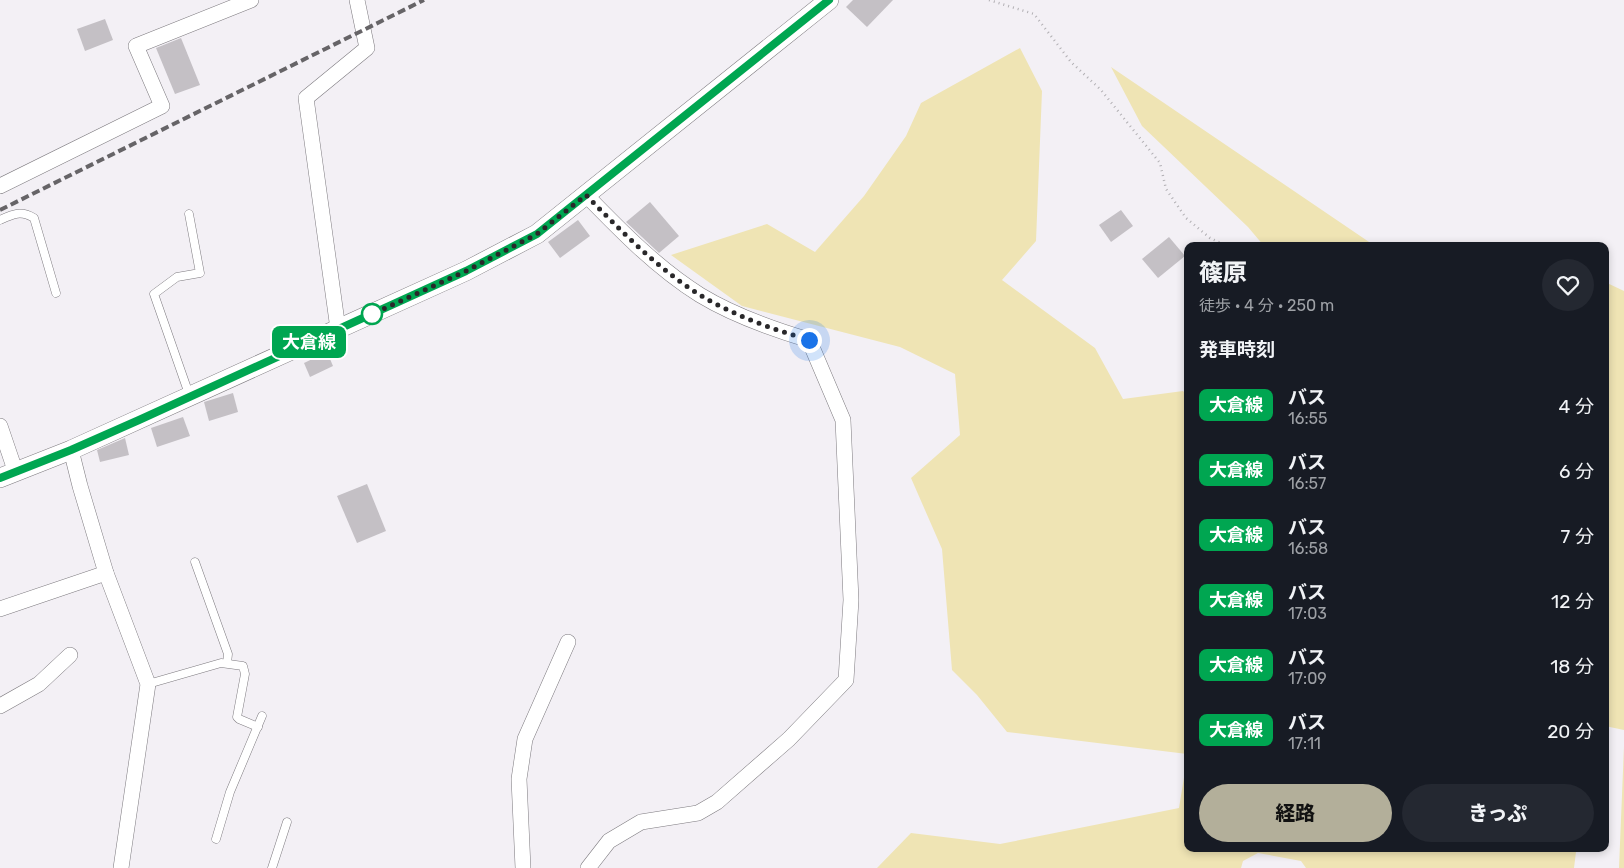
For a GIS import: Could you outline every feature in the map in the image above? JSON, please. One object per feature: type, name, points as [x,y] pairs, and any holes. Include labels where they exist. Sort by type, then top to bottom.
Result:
[{"type":"street","points":[[0,186],[162,106],[136,46],[251,0]]},
{"type":"street","points":[[338,329],[306,98],[367,48],[357,0]]},
{"type":"street","points":[[0,426],[8,475],[71,450],[466,271],[537,234],[828,0]]},
{"type":"street","points":[[586,195],[628,238],[660,266],[701,295],[777,330],[809,340],[843,420],[851,600],[846,680],[789,739],[717,802],[698,813],[641,822],[610,841],[588,868]]},
{"type":"street","points":[[71,450],[106,573],[148,684],[120,868]]},
{"type":"street","points":[[0,609],[106,573]]},
{"type":"street","points":[[523,868],[519,779],[524,739],[568,642]]},
{"type":"street","points":[[0,706],[39,684],[70,655]]},
{"type":"lane","points":[[0,220],[20,212],[34,218],[56,293]]},
{"type":"lane","points":[[190,214],[200,273],[177,276],[154,294],[190,396]]},
{"type":"lane","points":[[195,562],[228,654],[227,662]]},
{"type":"lane","points":[[148,684],[221,662],[243,666],[245,670],[237,717],[258,727]]},
{"type":"lane","points":[[216,839],[230,792],[262,716]]},
{"type":"lane","points":[[272,868],[287,822]]},
{"type":"path","points":[[989,0],[1034,14],[1071,62],[1101,90],[1160,163],[1166,189],[1186,218],[1210,238],[1218,242]]},
{"type":"shaded area","points":[[1020,48],[1042,91],[1036,241],[1002,280],[1095,348],[1123,399],[1184,392],[1184,754],[1007,732],[977,695],[952,670],[942,549],[911,478],[960,435],[955,374],[900,347],[742,306],[671,255],[767,224],[815,252],[864,196],[906,136],[921,103]]},
{"type":"shaded area","points":[[1111,67],[1369,242],[1261,242],[1248,227],[1142,126]]},
{"type":"shaded area","points":[[1609,284],[1624,291],[1624,730],[1609,727]]},
{"type":"shaded area","points":[[1624,746],[1624,868],[1619,868]]},
{"type":"shaded area","points":[[1184,777],[1184,852],[1576,852],[1574,868],[1306,868],[1301,861],[1258,853],[1243,861],[1241,868],[877,868],[911,833],[1000,844],[1179,808]]},
{"type":"building","points":[[853,0],[893,0],[867,27],[846,7]]},
{"type":"building","points":[[105,19],[113,40],[85,51],[77,29]]},
{"type":"building","points":[[181,38],[200,85],[175,94],[156,48]]},
{"type":"building","points":[[650,202],[679,236],[659,253],[626,222]]},
{"type":"building","points":[[1121,210],[1133,226],[1111,242],[1099,225]]},
{"type":"building","points":[[578,220],[590,236],[560,258],[548,242]]},
{"type":"building","points":[[1169,237],[1184,255],[1158,278],[1142,259]]},
{"type":"building","points":[[327,352],[333,366],[310,377],[304,363]]},
{"type":"building","points":[[233,393],[238,412],[209,421],[204,402]]},
{"type":"building","points":[[183,417],[190,436],[157,447],[151,428]]},
{"type":"building","points":[[125,438],[129,455],[100,462],[97,450]]},
{"type":"building","points":[[367,484],[386,531],[357,543],[337,496]]},
{"type":"railway","points":[[0,210],[424,0]]},
{"type":"bus line","name":"大倉線","points":[[0,478],[16,473],[139,420],[466,271],[537,234],[829,0]]},
{"type":"route","points":[[372,314],[370,315],[466,271],[537,234],[586,195],[628,238],[660,266],[701,295],[777,330],[809,340]]}]
